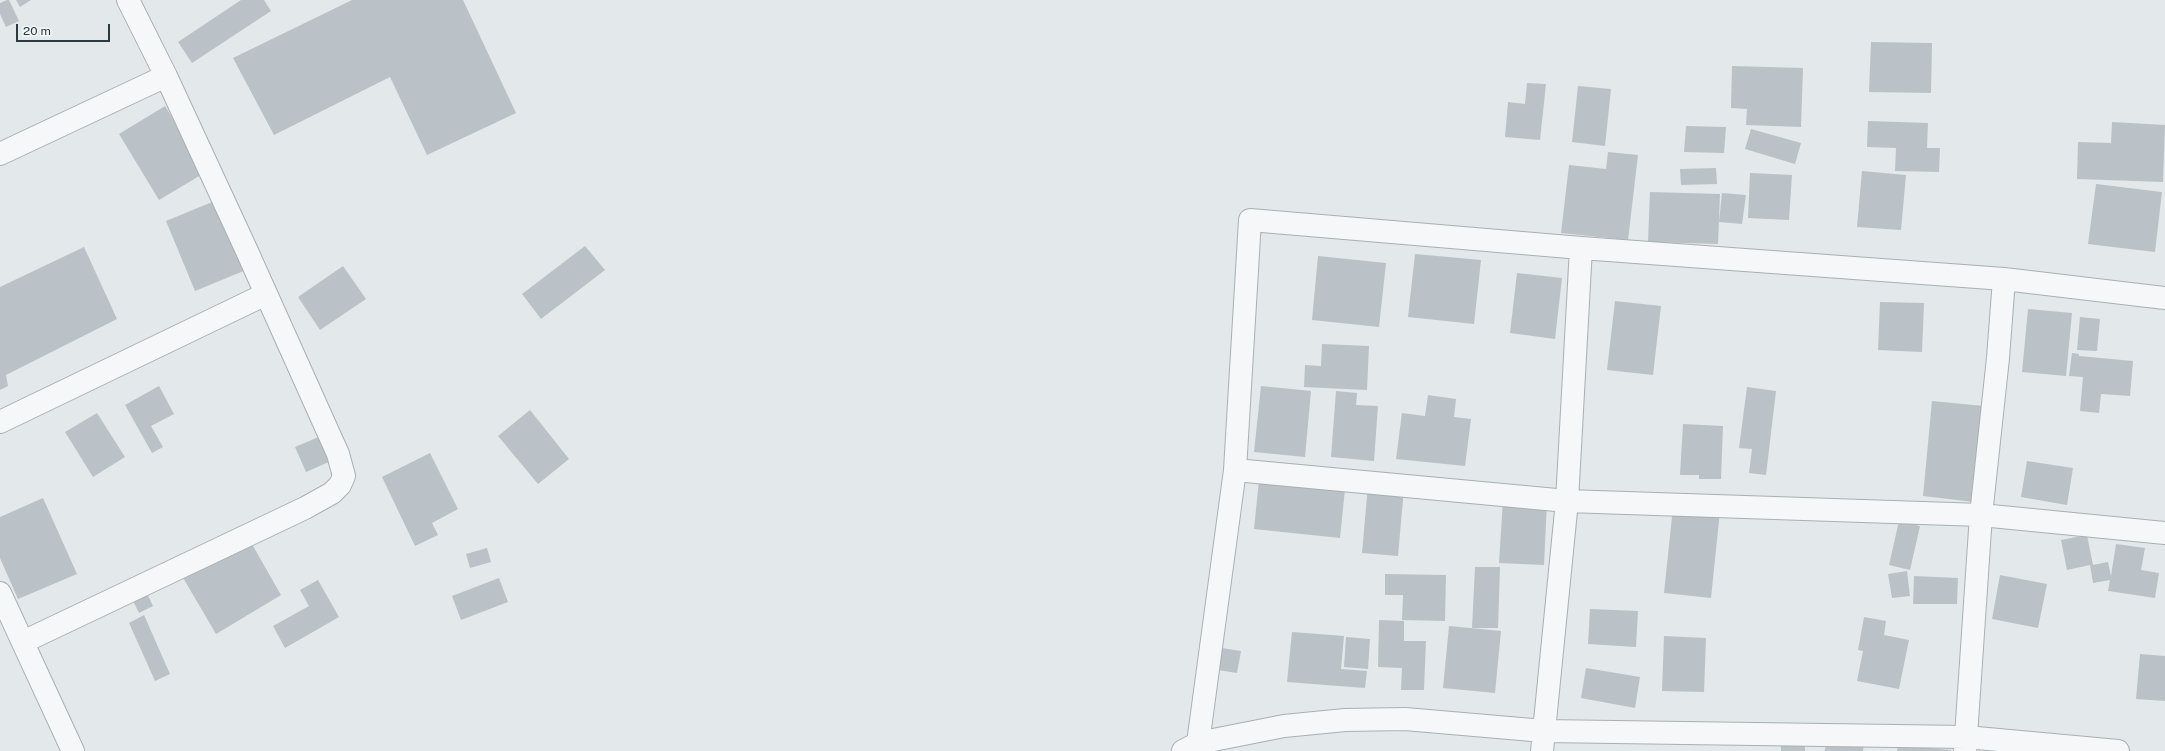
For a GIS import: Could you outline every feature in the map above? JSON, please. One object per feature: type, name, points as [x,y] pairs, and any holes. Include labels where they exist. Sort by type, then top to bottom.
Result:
[{"type":"street","points":[[23,642],[304,508],[332,493],[340,485],[344,476],[338,454],[266,294],[166,76],[128,0]]},
{"type":"street","points":[[0,154],[166,76]]},
{"type":"street","points":[[2118,751],[1965,744],[1543,741],[1405,718],[1345,720],[1284,726],[1190,747],[1235,470],[1250,220],[1581,248],[2004,279],[2165,298]]},
{"type":"street","points":[[1543,741],[1567,501],[1581,248]]},
{"type":"street","points":[[1965,744],[1981,515],[1998,358],[2004,279]]},
{"type":"street","points":[[0,422],[266,294]]},
{"type":"street","points":[[1235,470],[1567,501],[1981,515],[2165,532]]},
{"type":"street","points":[[0,593],[73,751]]},
{"type":"building","points":[[9,0],[19,21],[6,27],[0,14],[0,3]]},
{"type":"building","points":[[16,0],[31,0],[20,7]]},
{"type":"building","points":[[241,0],[264,0],[271,11],[192,63],[178,42]]},
{"type":"building","points":[[352,0],[463,0],[516,113],[427,155],[390,77],[274,135],[233,58]]},
{"type":"building","points":[[1871,42],[1932,43],[1931,93],[1869,92]]},
{"type":"building","points":[[1732,66],[1803,68],[1801,127],[1746,125],[1747,109],[1731,108]]},
{"type":"building","points":[[1527,83],[1546,84],[1540,140],[1505,137],[1508,102],[1525,104]]},
{"type":"building","points":[[1578,86],[1611,89],[1605,146],[1572,142]]},
{"type":"building","points":[[165,106],[206,172],[159,200],[119,134]]},
{"type":"building","points":[[1868,121],[1928,123],[1927,148],[1940,148],[1939,172],[1895,171],[1896,148],[1867,147]]},
{"type":"building","points":[[2112,122],[2165,125],[2163,182],[2077,179],[2078,142],[2111,143]]},
{"type":"building","points":[[1686,126],[1726,127],[1724,153],[1684,152]]},
{"type":"building","points":[[1751,129],[1801,143],[1795,164],[1745,149]]},
{"type":"building","points":[[1608,152],[1638,155],[1628,240],[1561,233],[1569,165],[1606,169]]},
{"type":"building","points":[[1716,168],[1717,184],[1681,185],[1680,169]]},
{"type":"building","points":[[1862,171],[1906,175],[1901,230],[1857,227]]},
{"type":"building","points":[[1750,173],[1792,175],[1789,220],[1748,218]]},
{"type":"building","points":[[2096,184],[2162,192],[2155,252],[2088,244]]},
{"type":"building","points":[[1650,192],[1720,194],[1718,244],[1648,242]]},
{"type":"building","points":[[1722,193],[1746,195],[1742,224],[1719,222]]},
{"type":"building","points":[[217,200],[246,270],[195,291],[166,221]]},
{"type":"building","points":[[585,246],[605,270],[541,319],[522,294]]},
{"type":"building","points":[[84,247],[117,319],[6,375],[8,386],[0,390],[0,287]]},
{"type":"building","points":[[1415,254],[1481,260],[1474,324],[1408,317]]},
{"type":"building","points":[[1318,256],[1386,263],[1379,327],[1312,320]]},
{"type":"building","points":[[343,266],[366,299],[320,330],[298,297]]},
{"type":"building","points":[[1517,273],[1562,278],[1555,339],[1510,333]]},
{"type":"building","points":[[1615,301],[1661,306],[1653,375],[1607,370]]},
{"type":"building","points":[[1880,302],[1924,303],[1922,352],[1878,350]]},
{"type":"building","points":[[2028,309],[2072,313],[2066,376],[2022,372]]},
{"type":"building","points":[[2080,317],[2100,319],[2097,351],[2077,350]]},
{"type":"building","points":[[1322,344],[1369,346],[1367,390],[1304,387],[1305,365],[1321,366]]},
{"type":"building","points":[[2072,353],[2079,354],[2079,356],[2133,361],[2130,396],[2101,394],[2099,413],[2080,411],[2083,377],[2069,376]]},
{"type":"building","points":[[159,386],[174,414],[151,426],[163,447],[152,453],[125,405]]},
{"type":"building","points":[[1261,386],[1311,391],[1305,457],[1254,452]]},
{"type":"building","points":[[1747,387],[1776,391],[1766,475],[1749,473],[1752,449],[1739,448]]},
{"type":"building","points":[[1336,391],[1357,393],[1356,405],[1378,406],[1374,461],[1331,457]]},
{"type":"building","points":[[1428,395],[1456,399],[1454,417],[1471,419],[1465,466],[1396,459],[1402,413],[1425,416]]},
{"type":"building","points":[[1932,401],[1984,406],[1974,502],[1923,496]]},
{"type":"building","points":[[530,410],[569,459],[538,484],[498,436]]},
{"type":"building","points":[[97,413],[125,457],[93,477],[65,432]]},
{"type":"building","points":[[1683,424],[1723,426],[1721,479],[1699,479],[1699,475],[1680,475]]},
{"type":"building","points":[[321,436],[331,461],[306,472],[295,447]]},
{"type":"building","points":[[430,453],[458,509],[432,523],[438,535],[415,546],[382,477]]},
{"type":"building","points":[[2027,461],[2073,468],[2067,505],[2021,497]]},
{"type":"building","points":[[1259,480],[1345,489],[1340,538],[1254,529]]},
{"type":"building","points":[[1368,485],[1404,488],[1398,556],[1362,553]]},
{"type":"building","points":[[43,498],[77,574],[18,599],[0,558],[0,517]]},
{"type":"building","points":[[1503,499],[1547,501],[1544,565],[1499,563]]},
{"type":"building","points":[[1673,507],[1720,511],[1711,598],[1664,593]]},
{"type":"building","points":[[1899,521],[1920,526],[1910,570],[1889,565]]},
{"type":"building","points":[[2087,535],[2093,565],[2108,562],[2111,576],[2116,544],[2145,548],[2141,570],[2159,573],[2155,598],[2108,591],[2110,580],[2093,583],[2090,565],[2067,570],[2061,540]]},
{"type":"building","points":[[249,539],[281,595],[216,634],[182,576]]},
{"type":"building","points":[[487,548],[491,562],[470,568],[466,554]]},
{"type":"building","points":[[1475,567],[1500,567],[1498,628],[1472,628]]},
{"type":"building","points":[[1907,571],[1910,596],[1892,598],[1888,574]]},
{"type":"building","points":[[1385,574],[1446,575],[1445,621],[1402,620],[1403,595],[1385,595]]},
{"type":"building","points":[[2000,575],[2047,584],[2038,628],[1992,619]]},
{"type":"building","points":[[1914,576],[1958,578],[1957,604],[1913,604]]},
{"type":"building","points":[[499,578],[508,602],[461,620],[452,596]]},
{"type":"building","points":[[318,580],[339,617],[285,648],[273,626],[309,606],[300,590]]},
{"type":"building","points":[[145,589],[153,606],[139,613],[131,597]]},
{"type":"building","points":[[1590,609],[1638,611],[1636,647],[1588,644]]},
{"type":"building","points":[[144,615],[170,674],[155,681],[129,623]]},
{"type":"building","points":[[1864,617],[1886,621],[1884,635],[1909,640],[1899,689],[1857,681],[1863,651],[1858,650]]},
{"type":"building","points":[[1379,620],[1404,621],[1404,641],[1426,641],[1424,690],[1401,690],[1402,668],[1378,667]]},
{"type":"building","points":[[1449,626],[1501,631],[1495,693],[1443,688]]},
{"type":"building","points":[[1292,632],[1344,636],[1341,669],[1367,671],[1365,688],[1287,682]]},
{"type":"building","points":[[1664,636],[1706,638],[1704,692],[1662,691]]},
{"type":"building","points":[[1346,637],[1370,639],[1368,669],[1344,667]]},
{"type":"building","points":[[1222,648],[1241,651],[1237,673],[1218,670]]},
{"type":"building","points":[[2140,654],[2165,656],[2165,701],[2136,699]]},
{"type":"building","points":[[1586,668],[1640,677],[1635,708],[1581,698]]},
{"type":"building","points":[[1826,740],[1864,745],[1863,751],[1825,751]]},
{"type":"building","points":[[1805,745],[1805,751],[1781,751],[1781,746]]},
{"type":"building","points":[[1898,745],[1951,750],[1951,751],[1897,751]]}]
